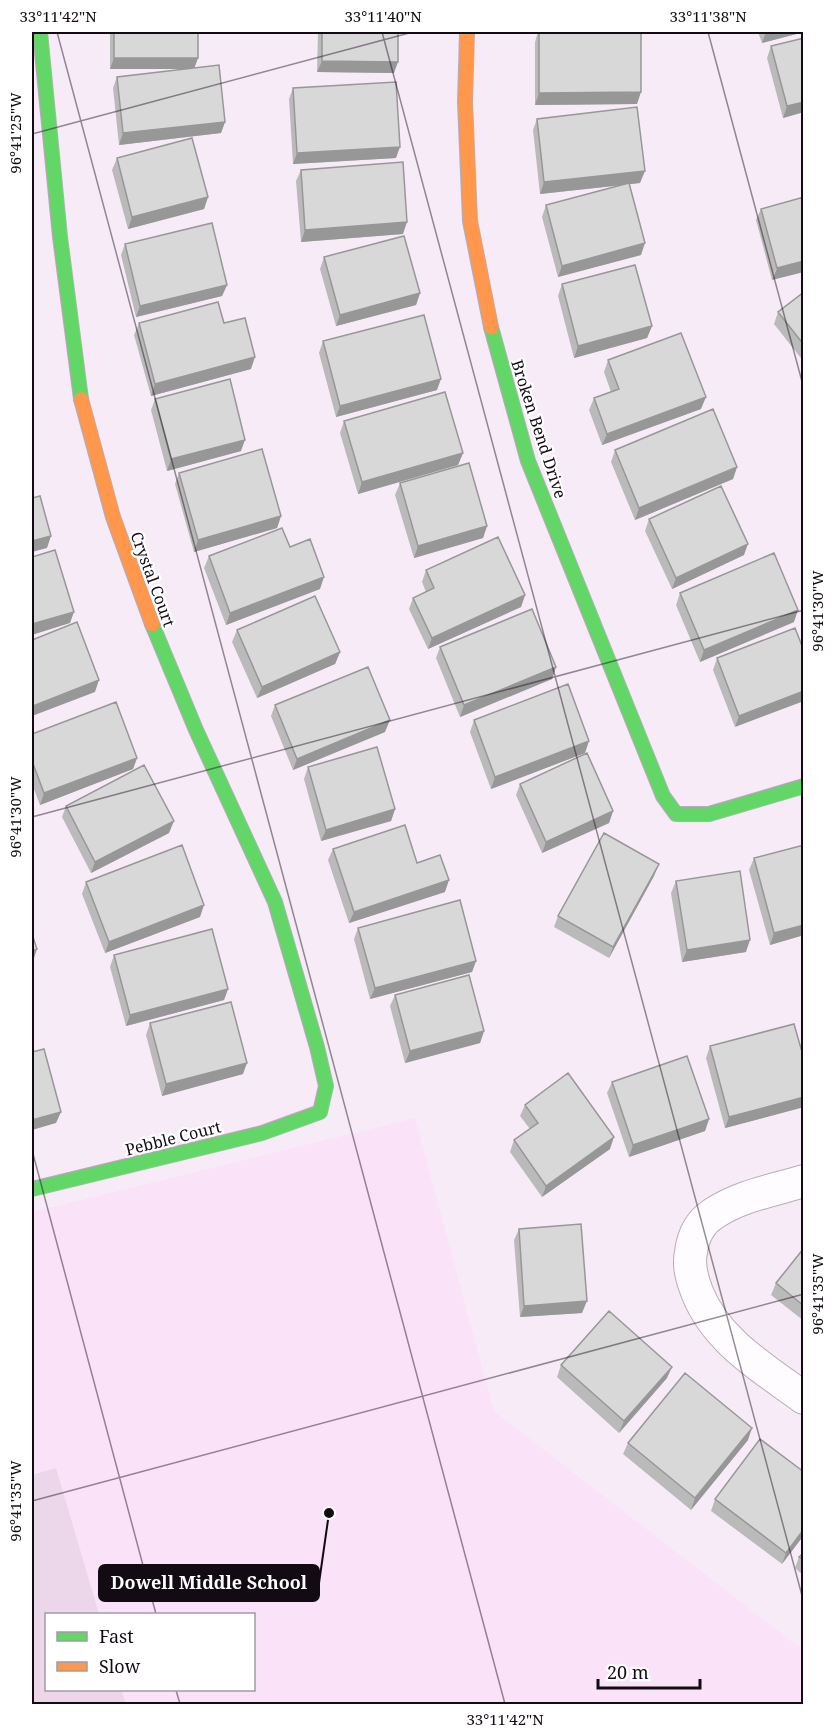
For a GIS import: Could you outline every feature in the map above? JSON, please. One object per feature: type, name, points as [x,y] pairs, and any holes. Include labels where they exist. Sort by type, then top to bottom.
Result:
[{"type":"street","name":"Crystal Court","points":[[40,32],[60,237],[79,391],[113,517],[150,620],[196,730],[275,902],[326,1086],[320,1112]]},
{"type":"street","name":"Broken Bend Drive","points":[[467,32],[465,102],[470,221],[494,344],[528,461],[663,796],[676,814],[709,814],[804,786]]},
{"type":"street","name":"Pebble Court","points":[[32,1189],[262,1133],[320,1112]]},
{"type":"street","points":[[804,1181],[743,1199],[713,1214],[698,1227],[692,1243],[689,1262],[694,1285],[704,1309],[722,1333],[747,1357],[804,1398]]},
{"type":"shaded area","points":[[415,1118],[494,1411],[803,1650],[803,1704],[32,1704],[32,1212]]},
{"type":"shaded area","points":[[56,1468],[99,1613],[45,1613],[45,1691],[121,1691],[126,1704],[32,1704],[32,1475]]},
{"type":"building","points":[[114,32],[198,32],[198,58],[114,58]]},
{"type":"building","points":[[322,32],[398,32],[398,62],[322,61]]},
{"type":"building","points":[[539,32],[641,32],[641,92],[539,93]]},
{"type":"building","points":[[804,38],[804,102],[787,106],[771,46]]},
{"type":"building","points":[[219,65],[225,122],[123,133],[117,77]]},
{"type":"building","points":[[396,82],[400,147],[297,153],[293,88]]},
{"type":"building","points":[[637,107],[645,171],[544,182],[537,119]]},
{"type":"building","points":[[192,138],[208,197],[132,217],[117,158]]},
{"type":"building","points":[[403,162],[407,222],[305,230],[301,170]]},
{"type":"building","points":[[629,183],[645,243],[562,266],[546,205]]},
{"type":"building","points":[[804,197],[804,261],[777,268],[761,209]]},
{"type":"building","points":[[212,223],[227,285],[140,306],[125,244]]},
{"type":"building","points":[[404,236],[420,293],[340,315],[324,257]]},
{"type":"building","points":[[635,265],[652,326],[578,346],[562,284]]},
{"type":"building","points":[[804,292],[804,345],[778,312]]},
{"type":"building","points":[[218,302],[224,323],[245,318],[255,357],[155,384],[139,323]]},
{"type":"building","points":[[424,315],[441,379],[340,406],[323,341]]},
{"type":"building","points":[[681,333],[706,397],[607,434],[594,398],[619,389],[608,360]]},
{"type":"building","points":[[230,379],[245,440],[171,459],[155,399]]},
{"type":"building","points":[[445,392],[463,453],[362,482],[344,421]]},
{"type":"building","points":[[713,409],[737,467],[639,508],[615,450]]},
{"type":"building","points":[[262,449],[281,516],[198,540],[179,473]]},
{"type":"building","points":[[469,463],[487,526],[418,546],[400,483]]},
{"type":"building","points":[[721,486],[748,544],[676,578],[649,519]]},
{"type":"building","points":[[40,496],[51,536],[32,541],[32,498]]},
{"type":"building","points":[[282,528],[290,547],[310,539],[324,577],[230,613],[209,556]]},
{"type":"building","points":[[498,537],[525,595],[432,638],[413,598],[434,588],[426,570]]},
{"type":"building","points":[[55,550],[74,612],[32,624],[32,557]]},
{"type":"building","points":[[774,553],[798,610],[704,650],[680,593]]},
{"type":"building","points":[[315,596],[340,652],[262,687],[237,630]]},
{"type":"building","points":[[532,609],[556,667],[464,705],[440,647]]},
{"type":"building","points":[[77,622],[99,680],[33,706],[32,640]]},
{"type":"building","points":[[795,628],[804,651],[804,691],[739,716],[717,658]]},
{"type":"building","points":[[368,667],[390,720],[297,759],[275,705]]},
{"type":"building","points":[[568,684],[589,741],[495,777],[474,720]]},
{"type":"building","points":[[116,702],[137,758],[44,793],[32,761],[32,734]]},
{"type":"building","points":[[377,747],[395,809],[326,830],[308,767]]},
{"type":"building","points":[[587,753],[613,811],[546,842],[520,784]]},
{"type":"building","points":[[144,765],[174,821],[95,862],[66,806]]},
{"type":"building","points":[[405,825],[417,863],[440,855],[449,880],[354,912],[333,849]]},
{"type":"building","points":[[604,833],[659,864],[613,947],[558,916]]},
{"type":"building","points":[[182,845],[204,905],[109,942],[86,882]]},
{"type":"building","points":[[804,845],[804,925],[774,933],[754,858]]},
{"type":"building","points":[[740,871],[750,940],[687,950],[676,881]]},
{"type":"building","points":[[460,900],[476,961],[375,988],[358,928]]},
{"type":"building","points":[[212,929],[228,989],[130,1015],[114,955]]},
{"type":"building","points":[[32,934],[37,949],[32,951]]},
{"type":"building","points":[[469,975],[484,1031],[410,1051],[395,995]]},
{"type":"building","points":[[231,1002],[247,1063],[166,1084],[150,1023]]},
{"type":"building","points":[[794,1024],[804,1059],[804,1097],[729,1117],[710,1046]]},
{"type":"building","points":[[44,1049],[61,1112],[32,1120],[32,1052]]},
{"type":"building","points":[[687,1056],[709,1119],[633,1145],[612,1082]]},
{"type":"building","points":[[568,1073],[614,1137],[546,1186],[514,1140],[538,1123],[525,1105]]},
{"type":"building","points":[[581,1224],[587,1301],[524,1306],[519,1229]]},
{"type":"building","points":[[804,1248],[804,1306],[776,1283]]},
{"type":"building","points":[[609,1311],[672,1367],[624,1421],[561,1365]]},
{"type":"building","points":[[685,1373],[752,1428],[695,1498],[628,1443]]},
{"type":"building","points":[[760,1439],[804,1472],[804,1529],[786,1553],[715,1499]]},
{"type":"traffic: fast","points":[[40,32],[60,237],[81,399]]},
{"type":"traffic: fast","points":[[491,327],[528,461],[663,796],[676,814],[709,814],[804,786]]},
{"type":"traffic: fast","points":[[32,1189],[262,1133],[320,1112],[326,1086],[275,902],[196,730],[152,624]]},
{"type":"traffic: slow","points":[[467,32],[465,102],[470,221],[491,327]]},
{"type":"traffic: slow","points":[[81,399],[113,517],[152,624]]},
{"type":"place","name":"Dowell Middle School","points":[[329,1513]]}]
